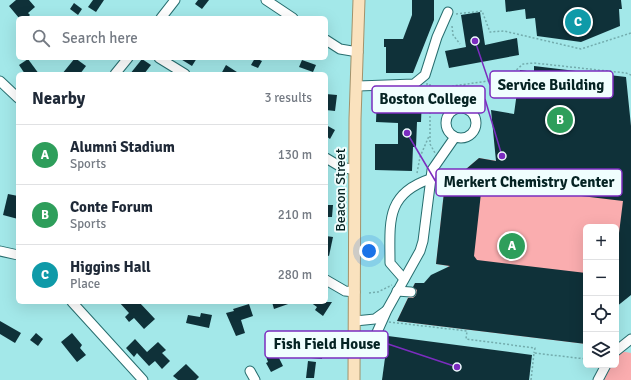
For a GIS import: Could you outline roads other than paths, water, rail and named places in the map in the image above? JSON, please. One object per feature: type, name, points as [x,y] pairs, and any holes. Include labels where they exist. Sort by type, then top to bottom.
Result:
[{"type":"main road","name":"Beacon Street","points":[[354,380],[355,170],[359,0]]},
{"type":"street","points":[[163,16],[175,0]]},
{"type":"street","points":[[266,0],[290,16]]},
{"type":"street","points":[[358,86],[414,84],[425,75],[437,37],[449,13]]},
{"type":"street","points":[[328,41],[340,49],[358,52]]},
{"type":"street","points":[[117,72],[126,60]]},
{"type":"street","points":[[162,60],[182,72]]},
{"type":"street","points":[[0,82],[16,96]]},
{"type":"street","points":[[354,351],[359,351],[370,345],[374,340],[387,310],[394,288],[404,279],[420,251],[423,242],[430,179],[435,164],[455,137]]},
{"type":"street","points":[[328,159],[341,167],[355,170]]},
{"type":"street","points":[[404,279],[390,263],[392,210],[398,198],[420,182],[430,179]]},
{"type":"street","points":[[0,251],[16,255]]},
{"type":"street","points":[[328,281],[345,291],[355,292]]},
{"type":"street","points":[[394,288],[411,292]]},
{"type":"street","points":[[74,304],[143,380]]},
{"type":"street","points":[[355,321],[374,319],[387,310]]},
{"type":"street","points":[[619,349],[631,339]]},
{"type":"street","points":[[598,380],[604,368]]},
{"type":"street","points":[[250,371],[255,380]]},
{"type":"place","name":"Higgins Hall","points":[[578,22]]},
{"type":"place","name":"Service Building","points":[[475,41]]},
{"type":"place","name":"Conte Forum","points":[[560,120]]},
{"type":"place","name":"Merkert Chemistry Center","points":[[407,133]]},
{"type":"place","name":"Boston College","points":[[502,156]]},
{"type":"place","name":"Alumni Stadium","points":[[512,246]]},
{"type":"place","name":"Fish Field House","points":[[457,367]]}]
